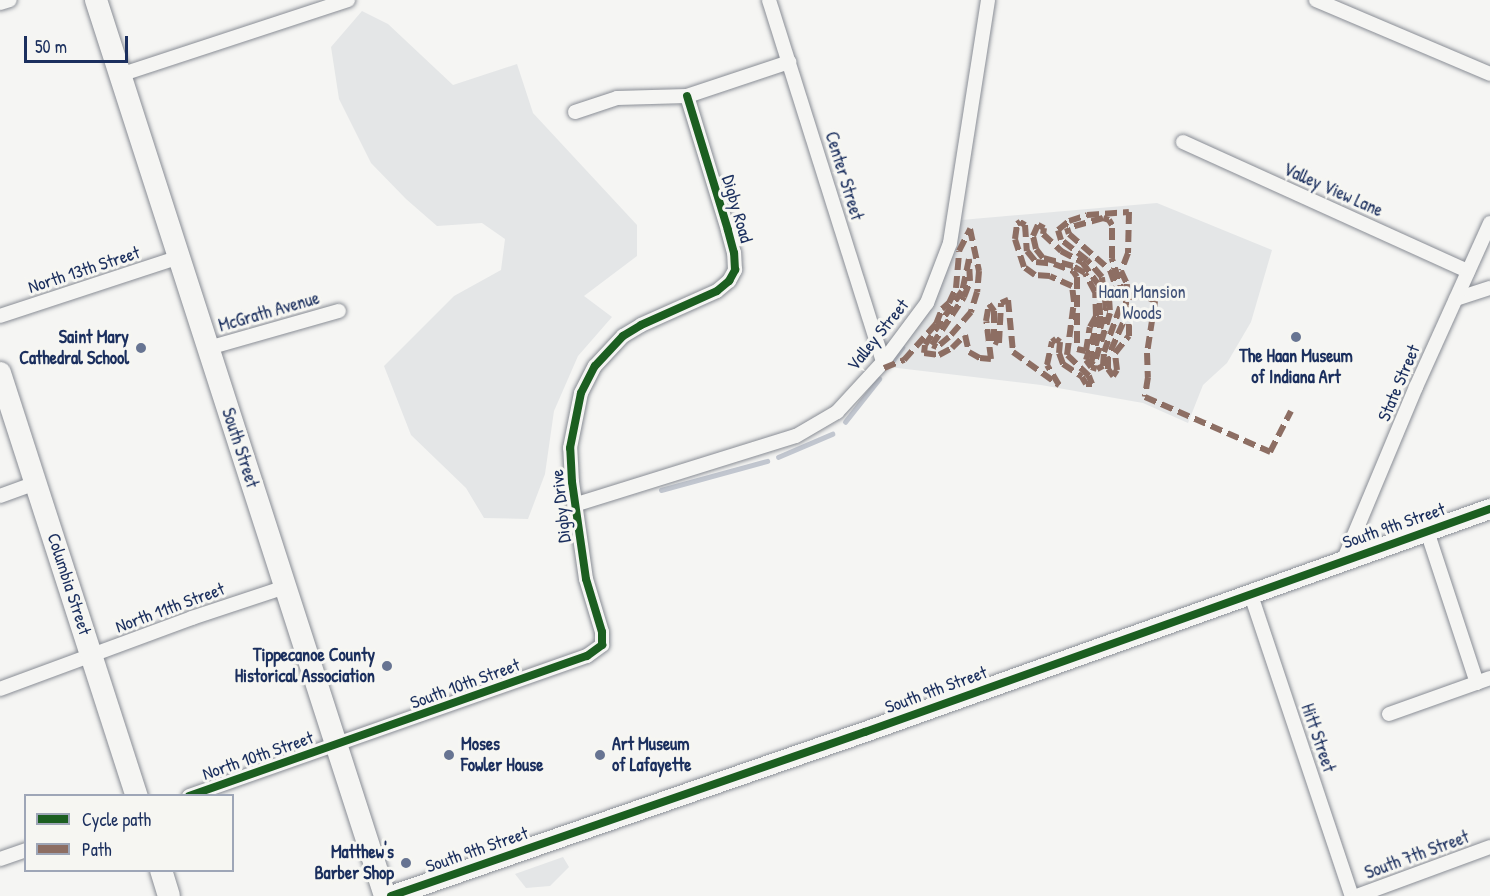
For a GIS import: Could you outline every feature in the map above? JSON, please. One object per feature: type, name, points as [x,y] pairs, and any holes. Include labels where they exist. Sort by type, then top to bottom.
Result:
[{"type":"main road","name":"South Street","points":[[96,0],[386,896]]},
{"type":"main road","name":"Columbia Street","points":[[0,373],[137,794]]},
{"type":"main road","points":[[162,872],[169,896]]},
{"type":"street","points":[[0,3],[10,0]]},
{"type":"street","points":[[120,75],[331,3],[348,0]]},
{"type":"street","name":"Center Street","points":[[769,0],[883,362]]},
{"type":"street","name":"Valley Street","points":[[574,505],[796,436],[837,412],[883,362],[927,303],[950,243],[988,0]]},
{"type":"street","points":[[1316,0],[1490,74]]},
{"type":"street","points":[[576,112],[617,98],[687,96],[789,62]]},
{"type":"street","name":"Digby Road","points":[[595,366],[623,336],[640,325],[717,291],[729,281],[735,270],[734,253],[728,230],[687,96]]},
{"type":"street","name":"Valley View Lane","points":[[1183,142],[1468,271]]},
{"type":"street","name":"State Street","points":[[1344,559],[1490,223]]},
{"type":"street","name":"North 13th Street","points":[[0,316],[179,257]]},
{"type":"street","points":[[1456,299],[1490,288]]},
{"type":"street","name":"McGrath Avenue","points":[[208,348],[339,311]]},
{"type":"street","name":"Digby Drive","points":[[595,366],[581,393],[570,448],[574,505],[586,579],[602,632],[602,645]]},
{"type":"street","points":[[0,496],[36,483]]},
{"type":"street","name":"South 9th Street","points":[[391,896],[875,728],[1250,592],[1490,509]]},
{"type":"street","points":[[1389,714],[1483,681],[1427,531]]},
{"type":"street","name":"North 11th Street","points":[[0,689],[285,587]]},
{"type":"street","name":"Hitt Street","points":[[1250,592],[1352,896]]},
{"type":"street","name":"South 10th Street","points":[[337,745],[587,656],[602,645]]},
{"type":"street","name":"North 10th Street","points":[[192,794],[337,745]]},
{"type":"street","name":"South 7th Street","points":[[1357,896],[1490,847]]},
{"type":"street","points":[[0,859],[24,851]]},
{"type":"green space","points":[[362,11],[388,24],[453,85],[517,64],[533,113],[637,225],[637,256],[584,296],[612,317],[578,356],[554,411],[545,474],[528,519],[484,518],[466,488],[411,435],[384,366],[454,296],[501,270],[505,239],[482,223],[437,226],[406,199],[371,163],[339,99],[331,47]]},
{"type":"green space","name":"Haan Mansion Woods","points":[[1157,203],[1272,250],[1251,322],[1227,363],[1203,385],[1188,423],[1143,403],[1041,385],[889,367],[933,303],[957,243],[961,220]]},
{"type":"green space","points":[[563,857],[569,867],[550,886],[526,888],[515,874]]},
{"type":"waterway","points":[[891,363],[902,348]]},
{"type":"waterway","points":[[845,422],[879,379]]},
{"type":"waterway","points":[[778,457],[832,434]]},
{"type":"waterway","points":[[661,490],[767,461]]},
{"type":"marked path","points":[[884,368],[904,360],[936,324],[942,309],[949,303],[956,288],[959,251],[970,229],[979,271],[977,292],[971,312],[949,337],[937,347],[932,345],[964,297],[970,281],[969,259],[962,291],[925,345],[924,353],[939,355],[952,348],[965,335],[969,352],[980,358],[991,359],[986,321],[989,304],[994,311],[994,341],[999,343],[1001,303],[1008,300],[1013,352],[1059,385],[1047,365],[1052,342],[1056,339],[1060,342],[1059,353],[1063,364],[1082,377],[1086,384],[1092,384],[1089,376],[1067,355],[1074,302],[1072,286],[1050,276],[1035,275],[1024,267],[1015,239],[1017,224],[1020,222],[1025,225],[1027,251],[1036,262],[1054,264],[1073,271],[1077,277],[1077,349],[1086,351],[1090,327],[1096,316],[1095,292],[1085,273],[1073,266],[1043,258],[1036,249],[1033,236],[1038,225],[1044,228],[1043,234],[1061,251],[1082,262],[1099,285],[1100,316],[1086,360],[1091,367],[1097,369],[1103,366],[1104,352],[1124,296],[1112,258],[1112,225],[1109,220],[1103,218],[1067,228],[1069,234],[1110,270],[1116,287],[1109,298],[1110,313],[1094,365],[1091,363],[1106,307],[1102,277],[1087,260],[1061,240],[1058,230],[1069,221],[1087,215],[1129,212],[1128,253],[1121,271],[1127,284],[1126,305],[1123,323],[1108,357],[1108,369],[1113,376],[1117,370],[1115,353],[1129,336],[1129,298],[1136,293],[1147,291],[1149,298],[1155,301],[1147,353],[1148,377],[1145,397],[1270,452],[1291,411]]},
{"type":"cycle path","points":[[195,794],[587,656],[602,645],[602,632],[586,579],[572,482],[570,448],[581,393],[595,366],[623,336],[641,325],[717,291],[729,281],[735,270],[734,253],[728,230],[687,96]]},
{"type":"cycle path","points":[[391,896],[865,732],[1490,509]]},
{"type":"place","name":"The Haan Museum of Indiana Art","points":[[1296,337]]},
{"type":"place","name":"Saint Mary Cathedral School","points":[[141,348]]},
{"type":"place","name":"Tippecanoe County Historical Association","points":[[387,666]]},
{"type":"place","name":"Moses Fowler House","points":[[449,755]]},
{"type":"place","name":"Art Museum of Lafayette","points":[[600,755]]},
{"type":"place","name":"Matthew's Barber Shop","points":[[406,863]]}]
